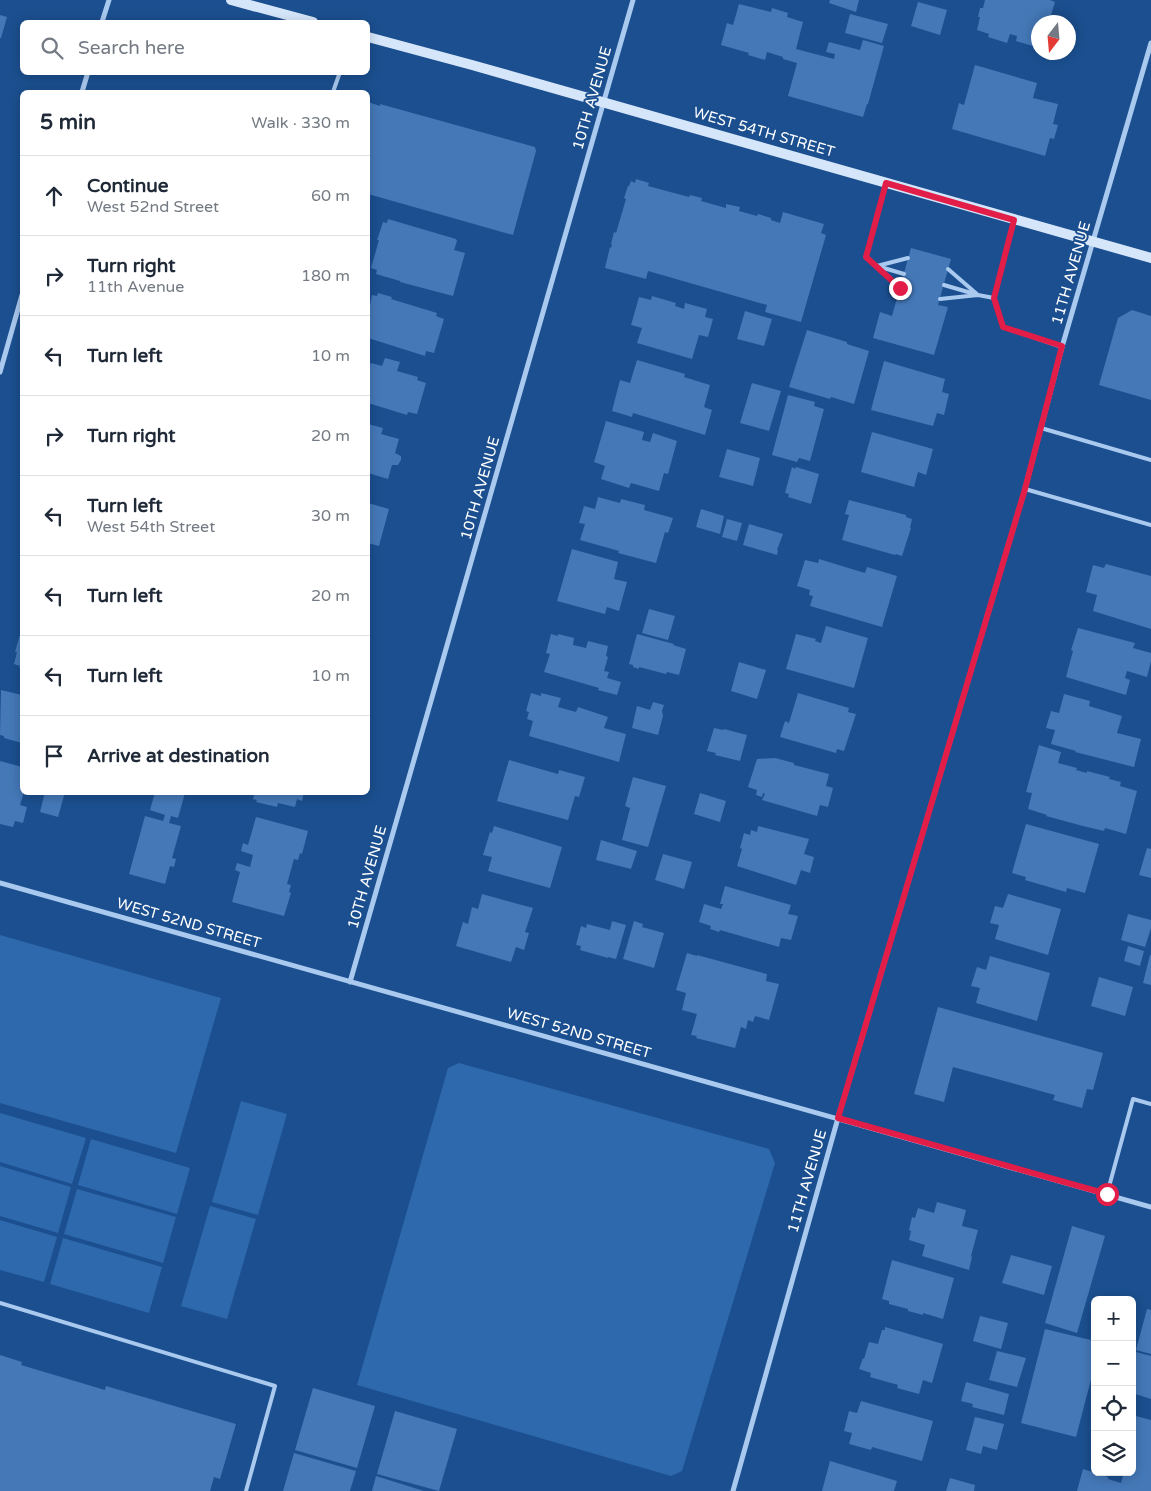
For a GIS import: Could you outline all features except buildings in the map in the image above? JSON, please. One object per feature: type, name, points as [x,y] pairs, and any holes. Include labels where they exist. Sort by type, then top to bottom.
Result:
[{"type":"street","points":[[103,20],[109,0]]},
{"type":"street","points":[[231,0],[306,20]]},
{"type":"street","name":"10TH AVENUE","points":[[350,982],[633,0]]},
{"type":"street","name":"WEST 54TH STREET","points":[[370,38],[1151,258]]},
{"type":"street","name":"11TH AVENUE","points":[[733,1491],[838,1118],[1025,489],[1062,346],[1151,43]]},
{"type":"street","points":[[83,90],[87,75]]},
{"type":"street","points":[[0,372],[20,302]]},
{"type":"street","name":"WEST 52ND STREET","points":[[0,883],[1151,1207]]},
{"type":"lane","points":[[335,90],[339,75]]},
{"type":"lane","points":[[886,183],[866,257],[900,288]]},
{"type":"lane","points":[[1014,220],[994,298],[1003,327],[1062,346]]},
{"type":"lane","points":[[877,266],[908,258]]},
{"type":"lane","points":[[877,266],[904,274]]},
{"type":"lane","points":[[948,269],[978,294]]},
{"type":"lane","points":[[944,285],[994,298]]},
{"type":"lane","points":[[940,299],[978,294]]},
{"type":"lane","points":[[1041,428],[1151,460]]},
{"type":"lane","points":[[1025,489],[1151,525]]},
{"type":"lane","points":[[1107,1194],[1133,1099],[1151,1104]]},
{"type":"lane","points":[[0,1303],[275,1386],[246,1491]]},
{"type":"shaded area","points":[[0,935],[221,998],[176,1153],[0,1103]]},
{"type":"shaded area","points":[[459,1063],[769,1149],[775,1163],[682,1471],[671,1476],[357,1385],[448,1068]]},
{"type":"shaded area","points":[[241,1101],[287,1114],[258,1215],[212,1202]]},
{"type":"shaded area","points":[[0,1113],[86,1138],[72,1184],[0,1162]]},
{"type":"shaded area","points":[[91,1139],[190,1168],[177,1214],[78,1185]]},
{"type":"shaded area","points":[[0,1166],[71,1187],[58,1233],[0,1216]]},
{"type":"shaded area","points":[[77,1189],[176,1217],[163,1263],[64,1234]]},
{"type":"shaded area","points":[[210,1206],[256,1219],[227,1319],[181,1306]]},
{"type":"shaded area","points":[[0,1220],[57,1237],[44,1282],[0,1270]]},
{"type":"shaded area","points":[[63,1238],[162,1267],[149,1313],[50,1284]]},
{"type":"route","points":[[900,288],[866,257],[886,183],[1014,220],[994,298],[1003,327],[1062,346],[1025,489],[838,1118],[1107,1194]]}]
